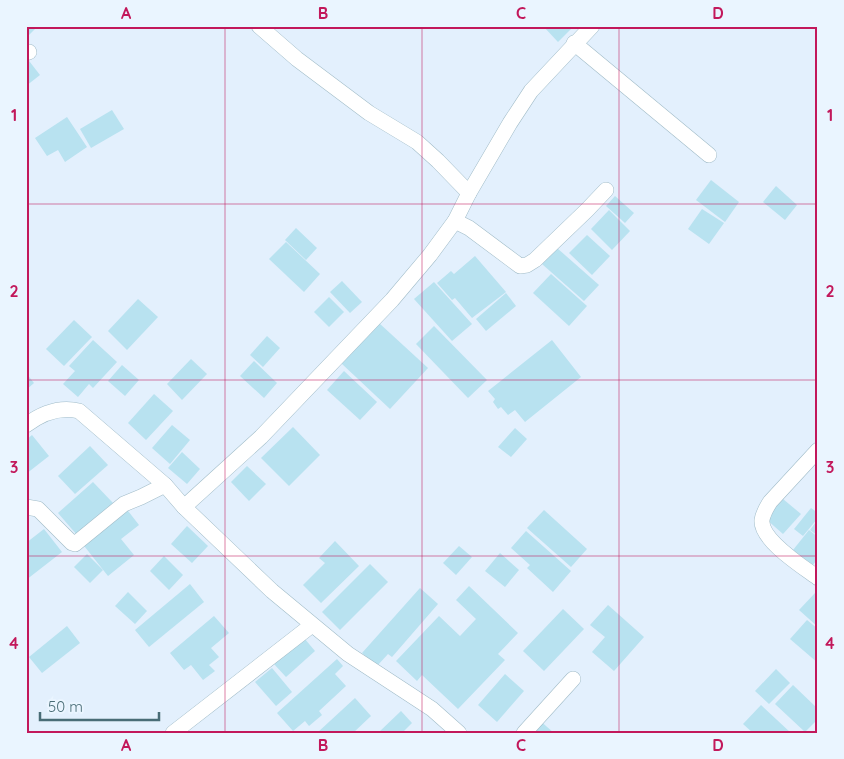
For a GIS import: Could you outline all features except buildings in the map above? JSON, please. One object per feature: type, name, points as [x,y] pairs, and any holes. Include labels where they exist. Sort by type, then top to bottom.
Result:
[{"type":"street","points":[[259,26],[298,59],[369,113],[417,142],[469,193]]},
{"type":"street","points":[[184,507],[262,437],[392,300],[430,255],[455,221],[469,193],[531,91],[590,27]]},
{"type":"street","points":[[574,43],[709,155]]},
{"type":"street","points":[[455,221],[475,232],[520,266],[527,265],[535,260],[606,190]]},
{"type":"street","points":[[26,426],[38,416],[60,409],[68,408],[79,411],[165,484],[184,507],[272,592],[348,654],[432,709],[459,733]]},
{"type":"street","points":[[818,450],[770,502],[765,510],[762,522],[766,534],[779,548],[818,578]]},
{"type":"street","points":[[26,507],[38,509],[75,544],[124,504],[165,484]]},
{"type":"street","points":[[173,733],[312,625]]},
{"type":"street","points":[[524,733],[574,679]]}]
